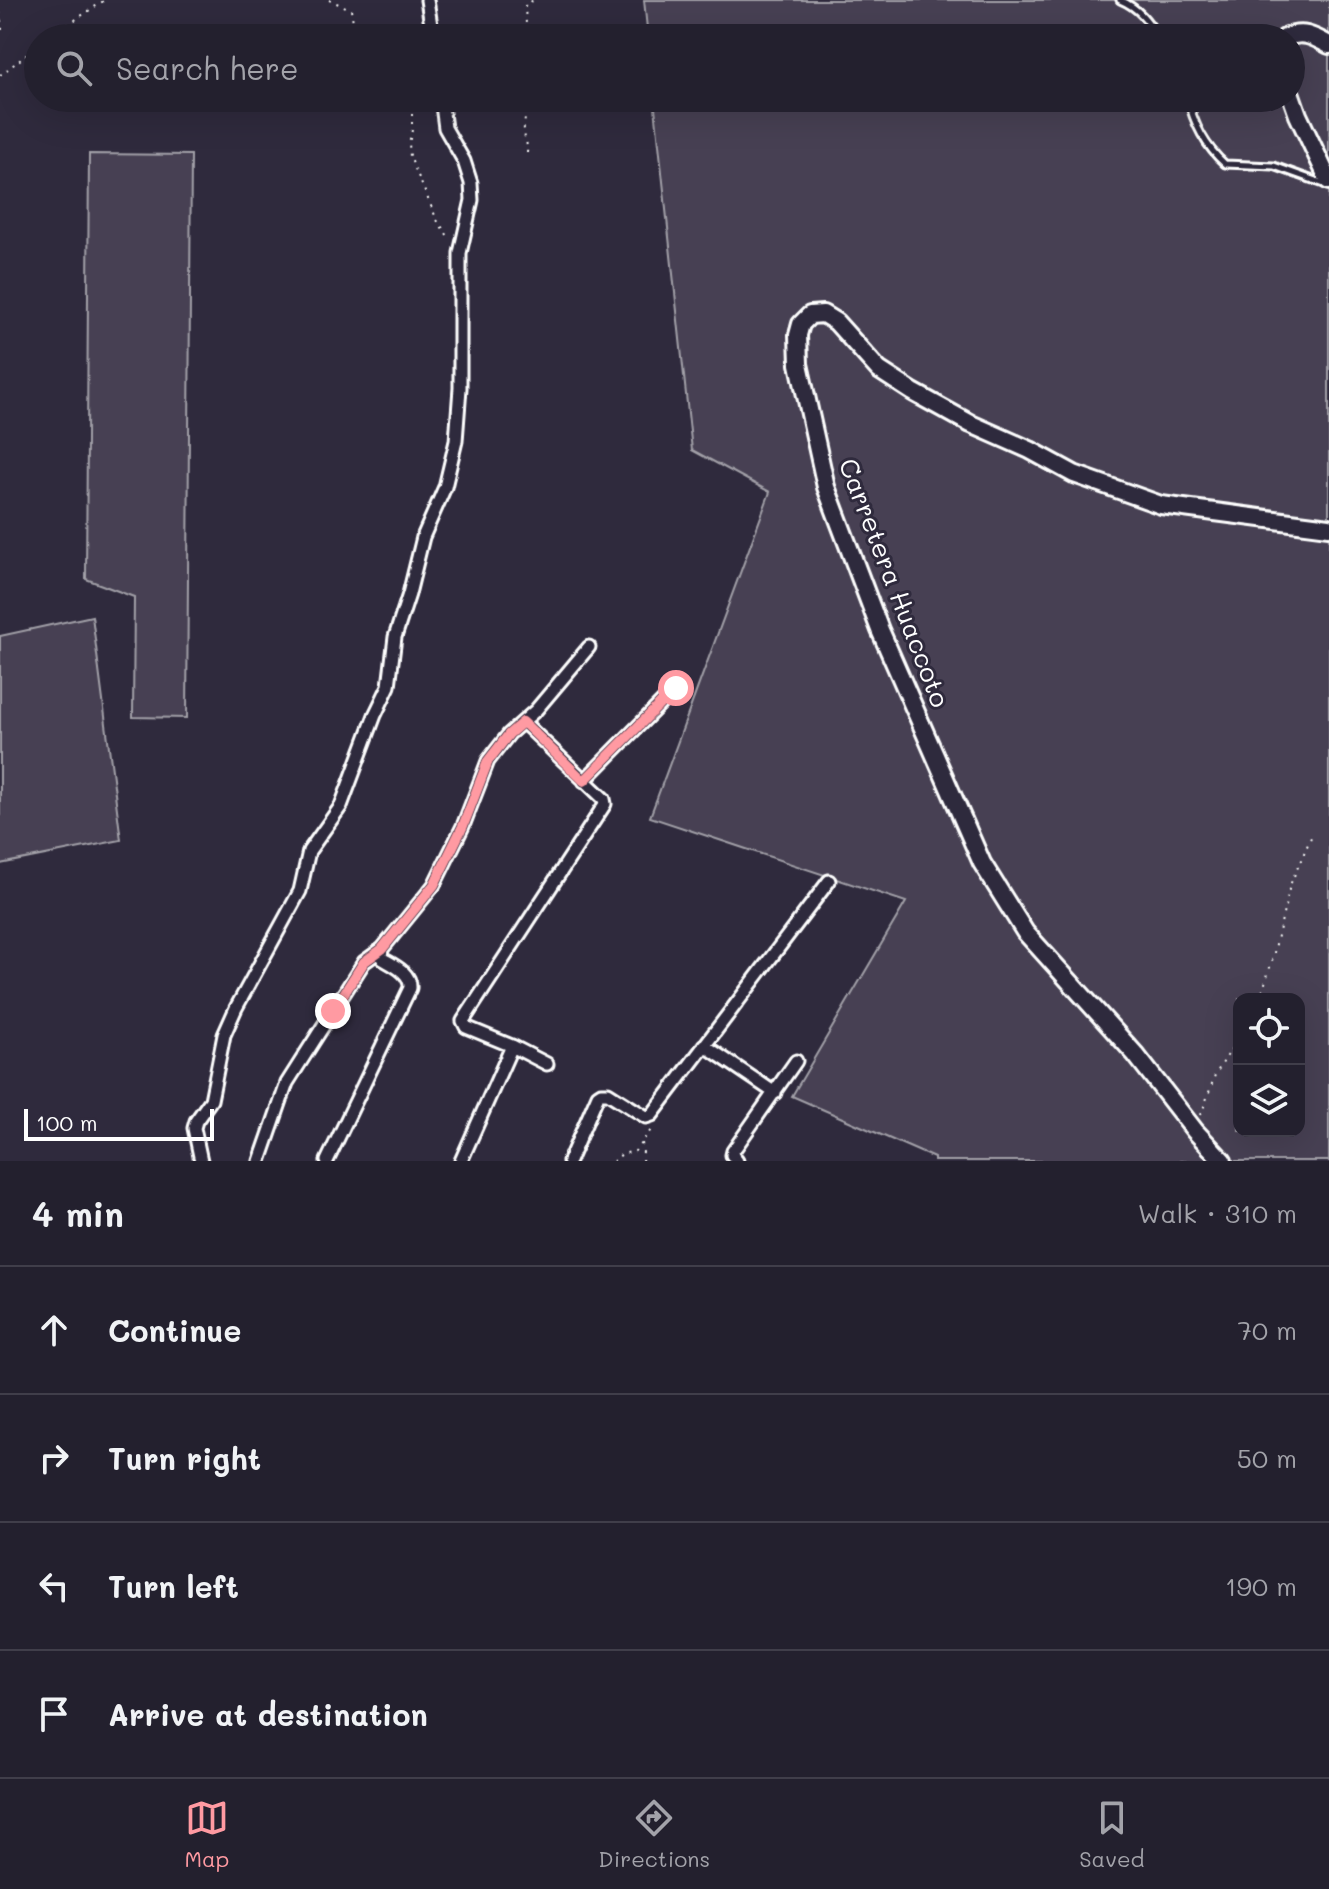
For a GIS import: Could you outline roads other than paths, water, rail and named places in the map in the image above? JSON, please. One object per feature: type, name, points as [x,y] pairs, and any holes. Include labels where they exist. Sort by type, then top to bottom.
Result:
[{"type":"street","points":[[427,0],[431,24]]},
{"type":"street","points":[[1305,33],[1329,45]]},
{"type":"street","points":[[201,1161],[194,1128],[211,1100],[224,1035],[300,891],[309,851],[341,806],[389,686],[395,637],[423,537],[445,487],[456,441],[460,388],[460,253],[472,200],[471,183],[464,161],[445,128],[443,112]]},
{"type":"street","points":[[1297,112],[1329,183]]},
{"type":"street","name":"Carretera Huaccoto","points":[[1223,1161],[1195,1131],[1136,1055],[1025,932],[982,863],[880,630],[826,487],[799,364],[798,335],[801,324],[810,315],[823,314],[836,322],[879,370],[971,424],[1074,474],[1161,505],[1329,527]]},
{"type":"street","points":[[260,1161],[287,1083],[364,962],[382,949],[434,885],[463,826],[488,761],[589,647]]},
{"type":"street","points":[[584,781],[676,688]]},
{"type":"street","points":[[523,722],[604,799],[605,804],[463,1021],[466,1027],[547,1064]]},
{"type":"street","points":[[569,1161],[601,1093],[608,1093],[646,1117],[654,1113],[829,881]]},
{"type":"street","points":[[327,1161],[410,988],[406,974],[383,959],[382,949]]},
{"type":"street","points":[[704,1045],[775,1093]]},
{"type":"street","points":[[461,1161],[512,1046]]},
{"type":"street","points":[[737,1161],[732,1155],[733,1151],[796,1061]]},
{"type":"lane","points":[[1120,0],[1143,14],[1150,24]]},
{"type":"lane","points":[[1191,112],[1199,131],[1225,164],[1274,166],[1329,183]]}]
